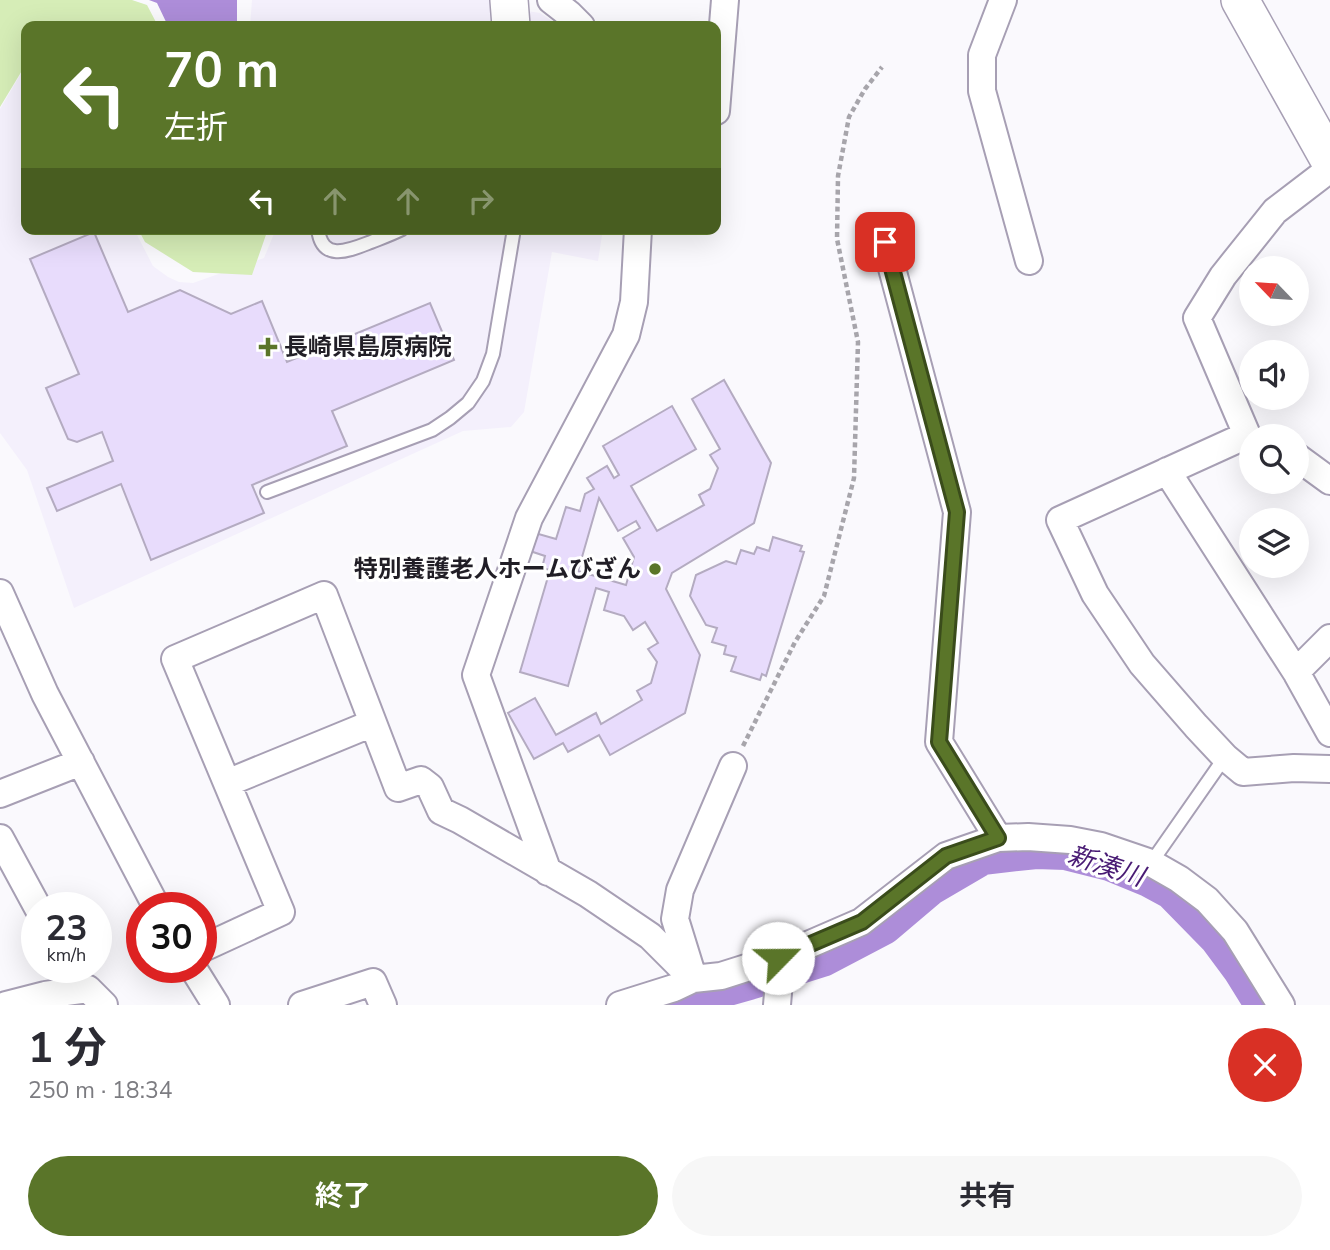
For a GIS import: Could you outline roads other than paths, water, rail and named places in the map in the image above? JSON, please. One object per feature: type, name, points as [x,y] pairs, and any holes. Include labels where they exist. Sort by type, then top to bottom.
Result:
[{"type":"street","points":[[509,0],[511,21]]},
{"type":"street","points":[[551,0],[576,21]]},
{"type":"street","points":[[1003,0],[982,55],[982,91],[1029,261]]},
{"type":"street","points":[[1240,0],[1330,161]]},
{"type":"street","points":[[718,21],[719,3]]},
{"type":"street","points":[[1330,169],[1275,211],[1223,276],[1197,318],[1247,435],[1060,520],[1095,594],[1142,664],[1225,757],[1243,772],[1294,768],[1330,769]]},
{"type":"street","points":[[548,872],[476,674],[529,518],[626,335],[634,302],[638,235]]},
{"type":"street","points":[[885,242],[957,512],[939,742],[998,838]]},
{"type":"street","points":[[1239,416],[1250,424]]},
{"type":"street","points":[[1309,466],[1330,481]]},
{"type":"street","points":[[1167,471],[1296,672],[1330,733]]},
{"type":"street","points":[[0,593],[46,694],[149,892]]},
{"type":"street","points":[[217,942],[281,912],[175,659],[324,595],[398,788],[421,780],[430,788],[441,811],[589,894],[650,936],[693,979]]},
{"type":"street","points":[[1296,672],[1330,638]]},
{"type":"street","points":[[227,783],[373,723]]},
{"type":"street","points":[[0,794],[81,762]]},
{"type":"street","points":[[693,979],[676,919],[680,890],[733,765]]},
{"type":"street","points":[[625,1004],[693,979],[778,976],[862,922],[946,856],[998,838],[1028,837],[1070,840],[1101,846],[1151,863],[1179,878],[1207,900],[1235,931],[1281,1005]]},
{"type":"street","points":[[0,838],[29,892]]},
{"type":"street","points":[[302,1005],[373,982],[383,1005]]},
{"type":"street","points":[[84,983],[96,997]]},
{"type":"street","points":[[202,983],[216,1005]]},
{"type":"street","points":[[13,1004],[45,995],[96,997]]},
{"type":"lane","points":[[319,235],[325,246],[337,252],[352,250],[388,235]]},
{"type":"lane","points":[[267,492],[432,430],[468,403],[483,381],[493,354],[513,235]]},
{"type":"lane","points":[[1151,863],[1225,757]]},
{"type":"waterway","name":"新湊川","points":[[675,1005],[710,991],[822,957],[883,925],[929,886],[982,855],[1036,849],[1066,850],[1110,861],[1173,890],[1219,937],[1265,1005]]},
{"type":"place","name":"長崎県島原病院","points":[[268,347]]},
{"type":"place","name":"特別養護老人ホームびざん","points":[[655,569]]}]
